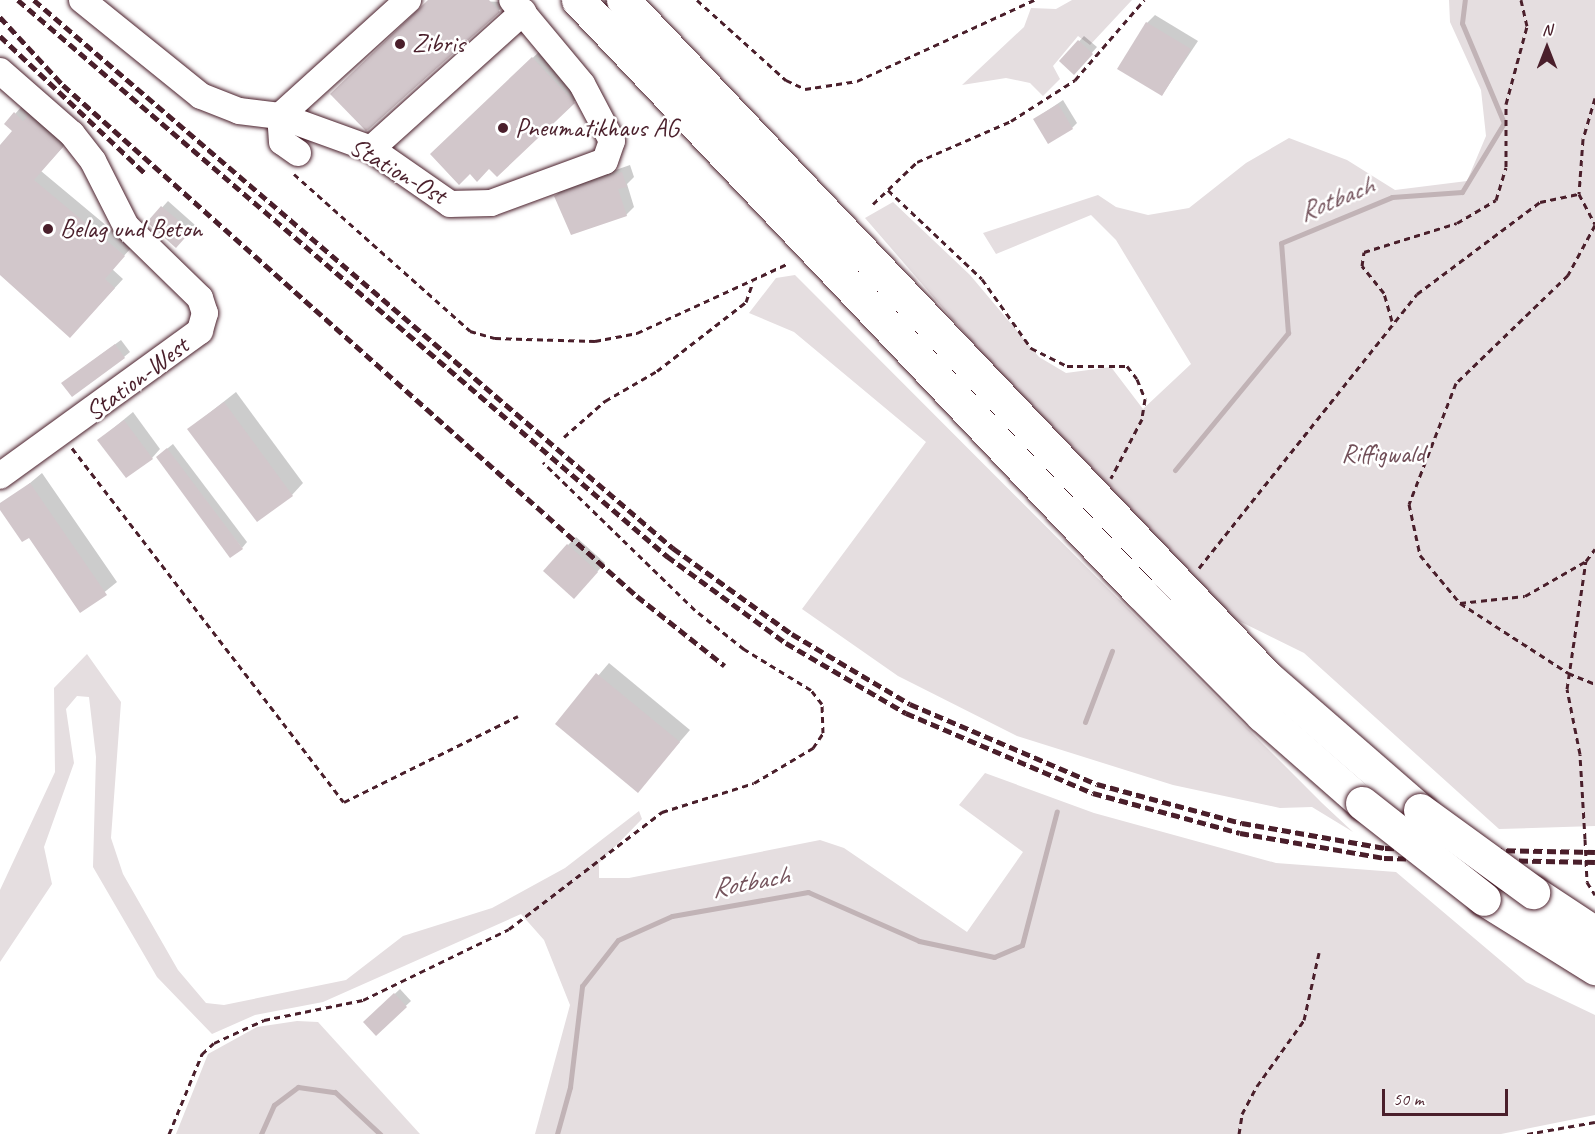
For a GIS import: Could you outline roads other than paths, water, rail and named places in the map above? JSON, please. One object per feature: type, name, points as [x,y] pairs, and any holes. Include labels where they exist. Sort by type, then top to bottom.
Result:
[{"type":"highway","points":[[578,0],[1007,454],[1255,686],[1420,810],[1533,892],[1595,933]]},
{"type":"highway","points":[[623,0],[1030,431],[1255,686],[1362,803],[1484,898],[1595,968]]},
{"type":"street","name":"Station-Ost","points":[[82,0],[201,96],[239,111],[280,116],[371,149],[450,204],[491,203],[605,161],[612,141],[582,84],[518,6]]},
{"type":"street","points":[[294,161],[282,142],[280,116],[408,0]]},
{"type":"street","points":[[371,149],[518,6]]},
{"type":"street","name":"Station-West","points":[[0,71],[72,134],[93,161],[126,226],[200,298],[205,313],[200,331],[62,435],[0,476]]},
{"type":"waterway","name":"Rotbach","points":[[1175,470],[1288,333],[1281,243],[1392,197],[1462,192],[1504,123],[1462,23],[1465,0]]},
{"type":"waterway","name":"Rotbach","points":[[1085,722],[1112,651]]},
{"type":"waterway","name":"Rotbach","points":[[557,1134],[570,1087],[582,986],[618,940],[672,916],[808,892],[919,941],[994,957],[1022,945],[1057,811]]},
{"type":"waterway","name":"Rotbach","points":[[261,1134],[274,1105],[298,1087],[335,1092],[380,1134]]},
{"type":"railway","points":[[18,0],[667,556],[786,643],[906,713],[1093,793],[1240,833],[1384,858],[1595,862]]},
{"type":"railway","points":[[34,0],[673,548],[792,634],[910,704],[1097,784],[1242,823],[1385,848],[1595,852]]},
{"type":"railway","points":[[0,17],[63,85],[637,596],[725,666]]},
{"type":"railway","points":[[0,36],[147,175]]},
{"type":"place","name":"Zibris","points":[[400,44]]},
{"type":"place","name":"Pneumatikhaus AG","points":[[503,128]]},
{"type":"place","name":"Belag und Beton","points":[[48,229]]},
{"type":"park label","name":"Riffigwald","points":[[1383,454]]}]
